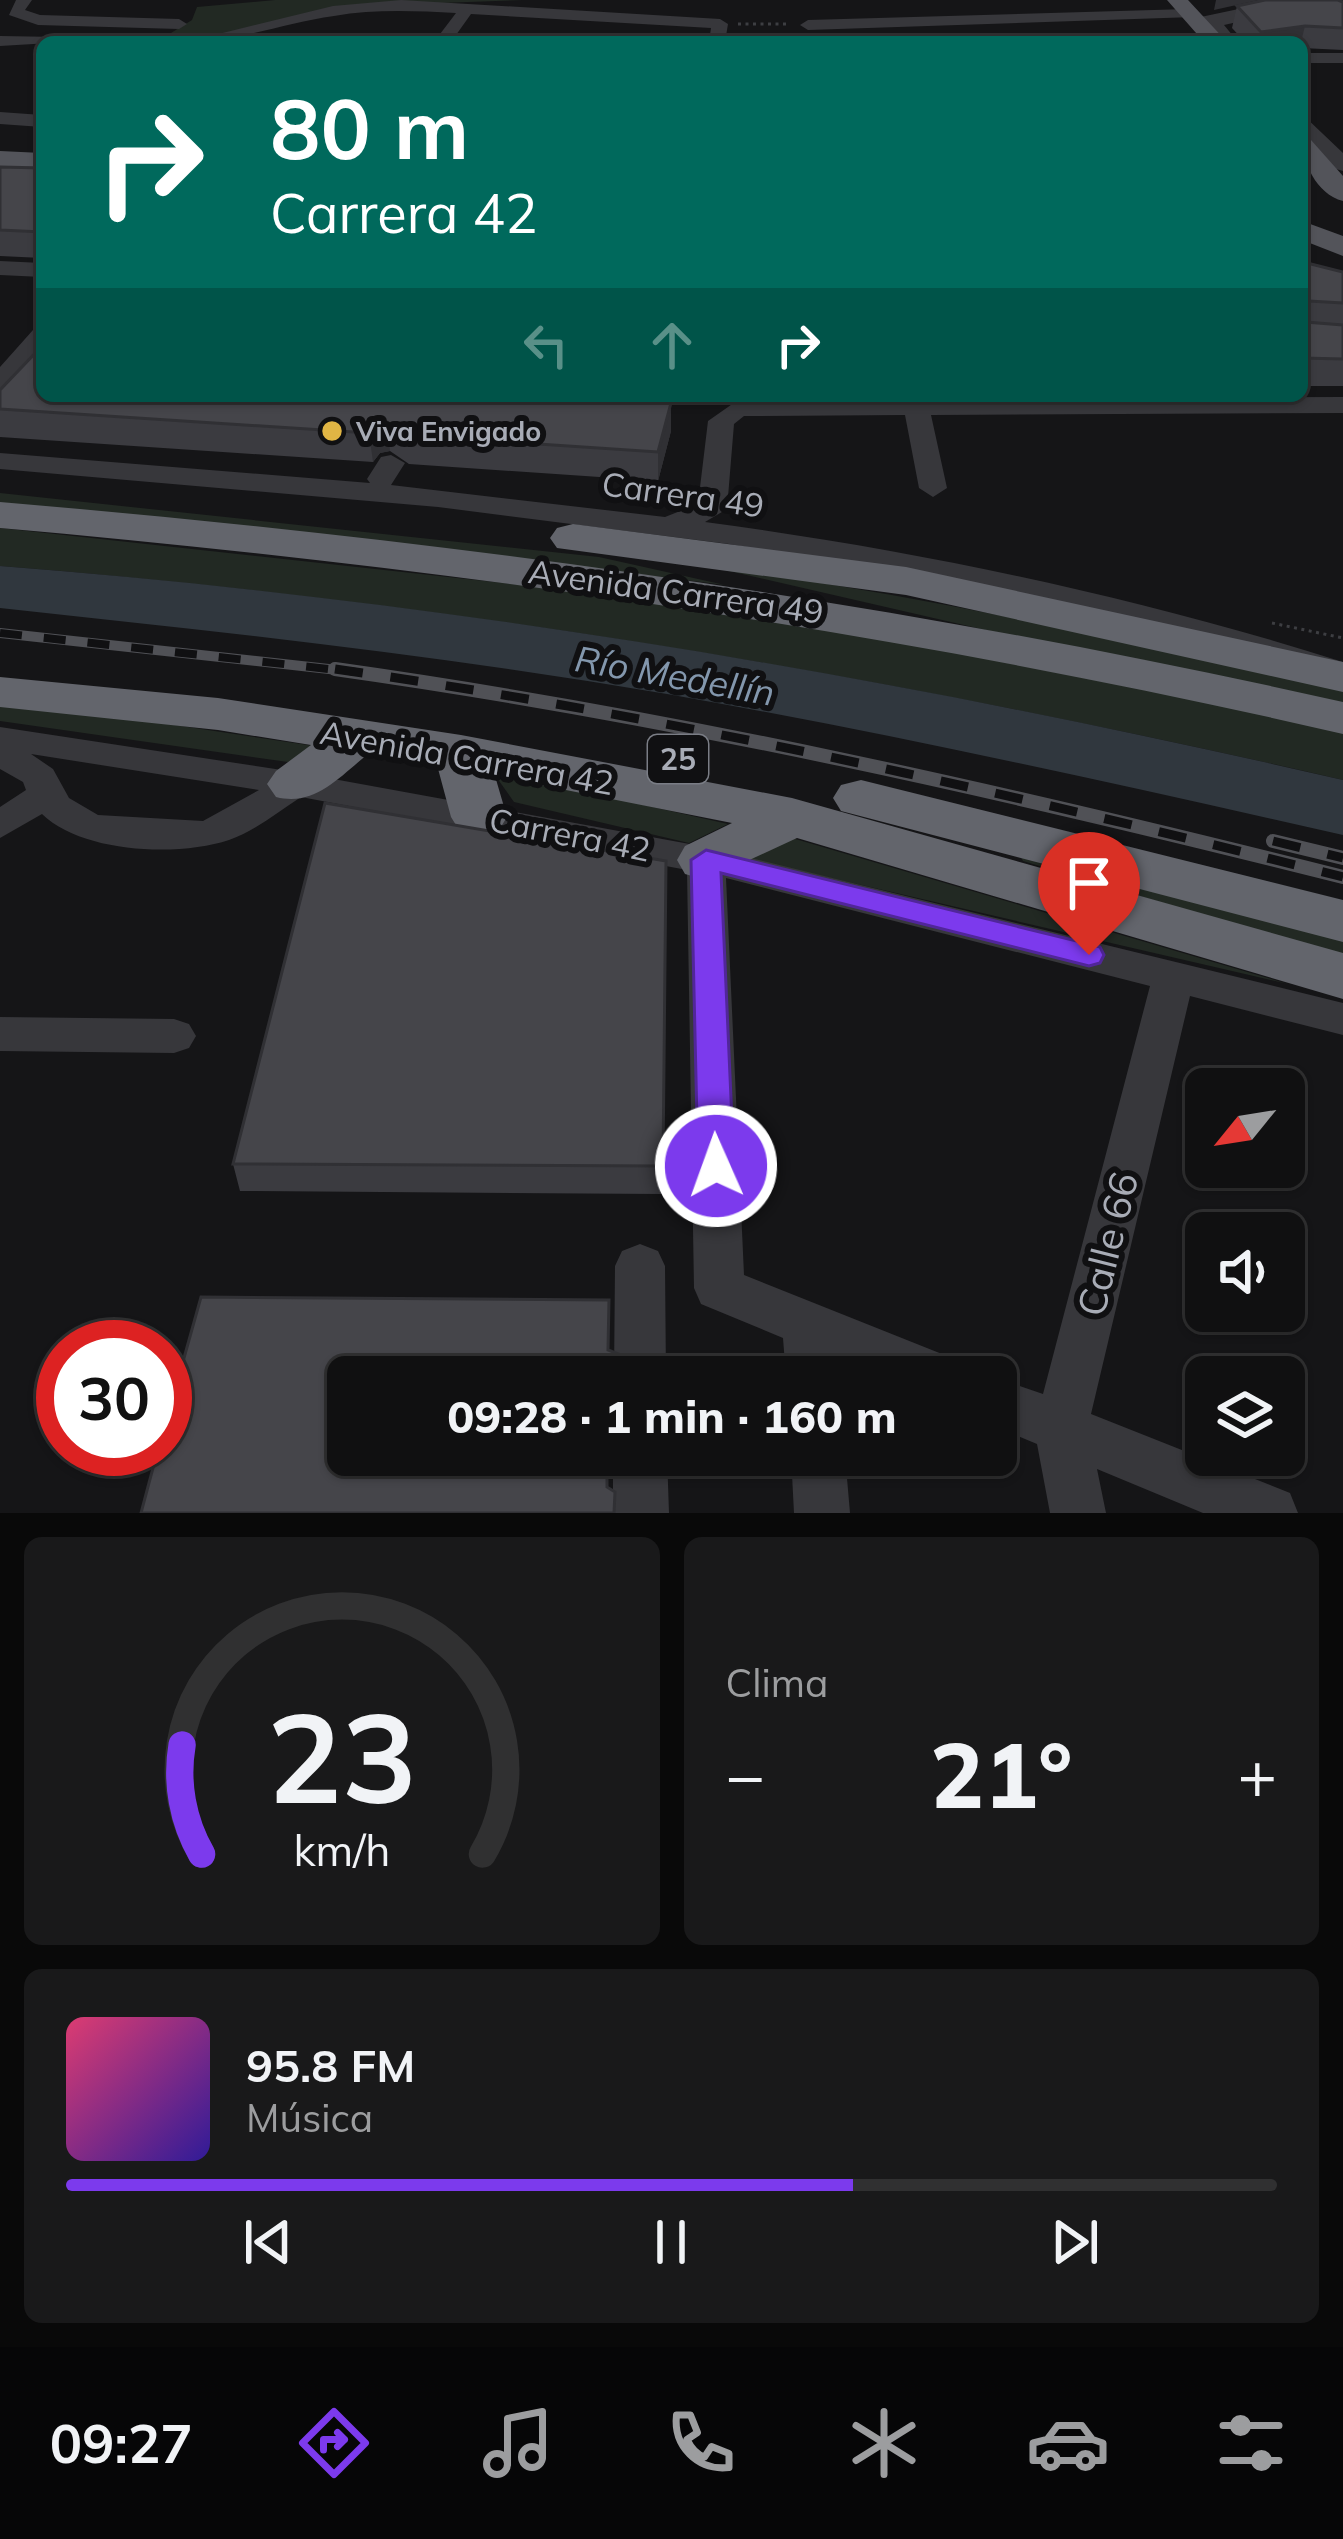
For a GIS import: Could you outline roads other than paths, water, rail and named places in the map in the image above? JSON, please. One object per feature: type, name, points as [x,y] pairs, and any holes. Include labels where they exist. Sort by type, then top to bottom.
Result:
[{"type":"highway","name":"Avenida Carrera 49","points":[[0,483],[578,539],[906,581],[1343,675]]},
{"type":"highway","name":"Avenida Carrera 49","points":[[0,515],[538,571],[869,618],[1076,657],[1343,718]]},
{"type":"highway","points":[[578,539],[869,618]]},
{"type":"highway","name":"Avenida Carrera 42","points":[[0,658],[290,693],[648,752],[1030,838],[1343,922]]},
{"type":"highway","points":[[0,681],[84,697]]},
{"type":"highway","name":"Avenida Carrera 42","points":[[0,692],[84,697],[461,752],[813,822],[1343,976]]},
{"type":"highway","points":[[295,784],[357,736]]},
{"type":"highway","points":[[461,752],[479,817]]},
{"type":"highway","points":[[706,860],[813,822],[1030,838]]},
{"type":"main road","points":[[0,159],[36,163]]},
{"type":"main road","points":[[0,172],[36,164]]},
{"type":"main road","points":[[1319,186],[1342,253]]},
{"type":"street","points":[[24,0],[14,10],[27,18],[179,24]]},
{"type":"street","points":[[221,36],[333,11],[559,0]]},
{"type":"street","points":[[421,4],[586,25],[718,33]]},
{"type":"street","points":[[447,36],[467,9]]},
{"type":"street","points":[[310,36],[333,11]]},
{"type":"street","points":[[990,20],[994,36]]},
{"type":"street","points":[[808,25],[855,33],[990,20],[1203,22]]},
{"type":"street","points":[[0,41],[36,42]]},
{"type":"street","points":[[1308,58],[1343,58]]},
{"type":"street","points":[[0,118],[36,121]]},
{"type":"street","points":[[1319,186],[1328,123]]},
{"type":"street","points":[[0,268],[36,270]]},
{"type":"street","points":[[0,383],[36,342]]},
{"type":"street","points":[[191,475],[252,465],[376,470],[595,501],[668,526],[704,516],[717,501],[721,421],[743,405],[1343,405]]},
{"type":"street","points":[[916,406],[933,488]]},
{"type":"street","name":"Carrera 49","points":[[0,461],[132,458],[191,475],[668,526],[1072,597],[1166,618],[1343,675]]},
{"type":"street","name":"Carrera 42","points":[[0,738],[295,784],[706,860],[1343,1019]]},
{"type":"street","points":[[0,758],[14,759],[40,777],[44,795],[76,823],[178,835],[218,828],[295,784]]},
{"type":"street","points":[[0,825],[44,795]]},
{"type":"street","points":[[706,860],[719,1288],[886,1356]]},
{"type":"street","name":"Calle 66","points":[[1078,1513],[1061,1427],[1174,976]]},
{"type":"street","points":[[0,1034],[174,1036]]},
{"type":"street","points":[[640,1266],[640,1356]]},
{"type":"street","points":[[808,1324],[810,1356]]},
{"type":"street","points":[[1017,1409],[1270,1513]]},
{"type":"street","points":[[640,1476],[640,1513]]},
{"type":"street","points":[[819,1476],[822,1513]]},
{"type":"water","name":"Río Medellín","points":[[0,566],[170,581],[507,622],[1010,708],[1343,780],[1343,835],[921,743],[667,694],[418,656],[0,608]]},
{"type":"railway","points":[[0,633],[353,672]]},
{"type":"railway","points":[[335,669],[353,672]]},
{"type":"railway","points":[[353,672],[590,710],[842,760],[1343,877]]},
{"type":"railway","points":[[1273,841],[1343,858]]},
{"type":"place","name":"Viva Envigado","points":[[332,431]]}]
